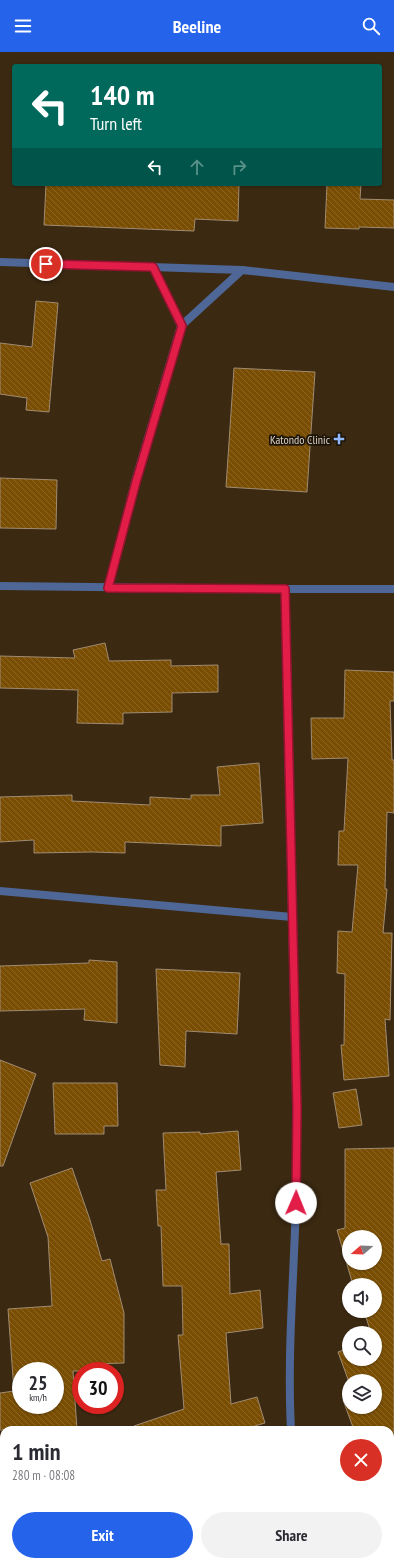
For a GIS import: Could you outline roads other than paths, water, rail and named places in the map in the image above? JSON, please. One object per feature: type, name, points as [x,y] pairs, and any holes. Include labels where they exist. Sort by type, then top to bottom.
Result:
[{"type":"street","points":[[0,262],[242,270],[394,287]]},
{"type":"street","points":[[153,267],[182,326]]},
{"type":"street","points":[[108,588],[136,482],[182,326],[242,270]]},
{"type":"street","points":[[0,586],[394,589]]},
{"type":"street","points":[[285,589],[297,1109],[296,1203],[291,1301],[289,1397],[291,1426]]},
{"type":"street","points":[[0,891],[292,917]]},
{"type":"place","name":"Katondo Clinic","points":[[339,439]]}]
